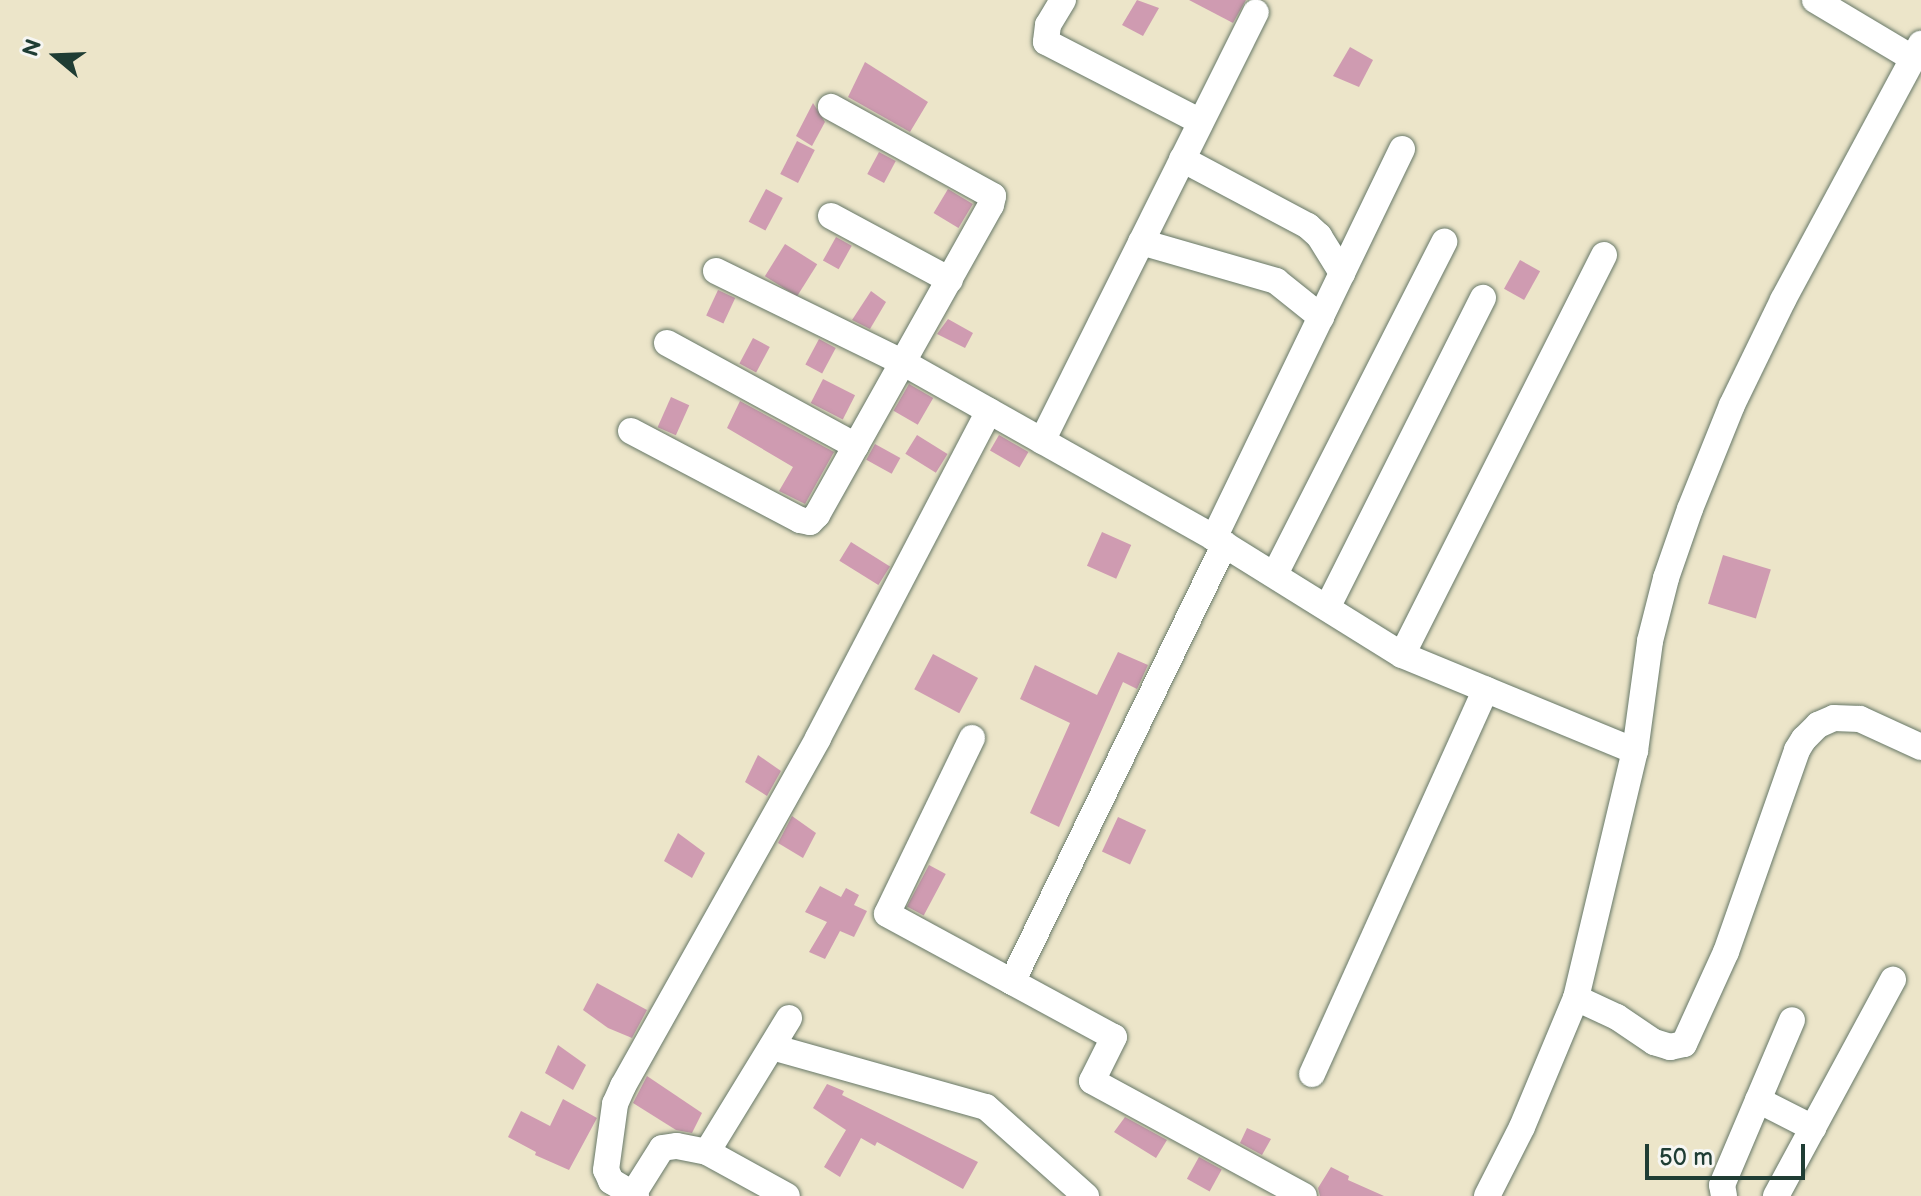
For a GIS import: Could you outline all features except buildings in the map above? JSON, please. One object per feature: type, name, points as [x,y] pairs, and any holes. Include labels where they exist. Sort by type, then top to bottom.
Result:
[{"type":"street","points":[[1063,0],[1048,25],[1046,42],[1201,122]]},
{"type":"street","points":[[1487,1196],[1522,1127],[1576,998],[1635,751],[1650,641],[1666,578],[1720,434],[1783,300],[1918,51],[1815,0]]},
{"type":"street","points":[[1042,441],[1256,12]]},
{"type":"street","points":[[631,431],[810,522],[817,515],[950,280],[993,196],[831,107]]},
{"type":"street","points":[[1012,982],[1402,149]]},
{"type":"street","points":[[1182,159],[1308,226],[1319,236],[1342,273]]},
{"type":"street","points":[[831,216],[950,280]]},
{"type":"street","points":[[1141,242],[1276,281],[1321,317]]},
{"type":"street","points":[[1275,574],[1444,242]]},
{"type":"street","points":[[1402,655],[1604,255]]},
{"type":"street","points":[[716,271],[904,363],[1220,541],[1402,655],[1635,751]]},
{"type":"street","points":[[1328,606],[1483,298]]},
{"type":"street","points":[[667,343],[856,446]]},
{"type":"street","points":[[787,1196],[707,1152],[677,1146],[662,1148],[634,1195],[611,1181],[606,1170],[615,1104],[818,738],[989,411]]},
{"type":"street","points":[[1312,1074],[1486,689]]},
{"type":"street","points":[[1576,998],[1617,1017],[1654,1042],[1670,1047],[1684,1044],[1726,952],[1797,750],[1804,739],[1818,725],[1834,718],[1860,719],[1921,747]]},
{"type":"street","points":[[972,738],[887,914],[1114,1037],[1092,1081],[1304,1196]]},
{"type":"street","points":[[1776,1196],[1893,980]]},
{"type":"street","points":[[707,1152],[789,1018]]},
{"type":"street","points":[[1724,1196],[1722,1185],[1792,1020]]},
{"type":"street","points":[[772,1047],[986,1107],[1086,1196]]},
{"type":"street","points":[[1758,1100],[1813,1128]]}]
